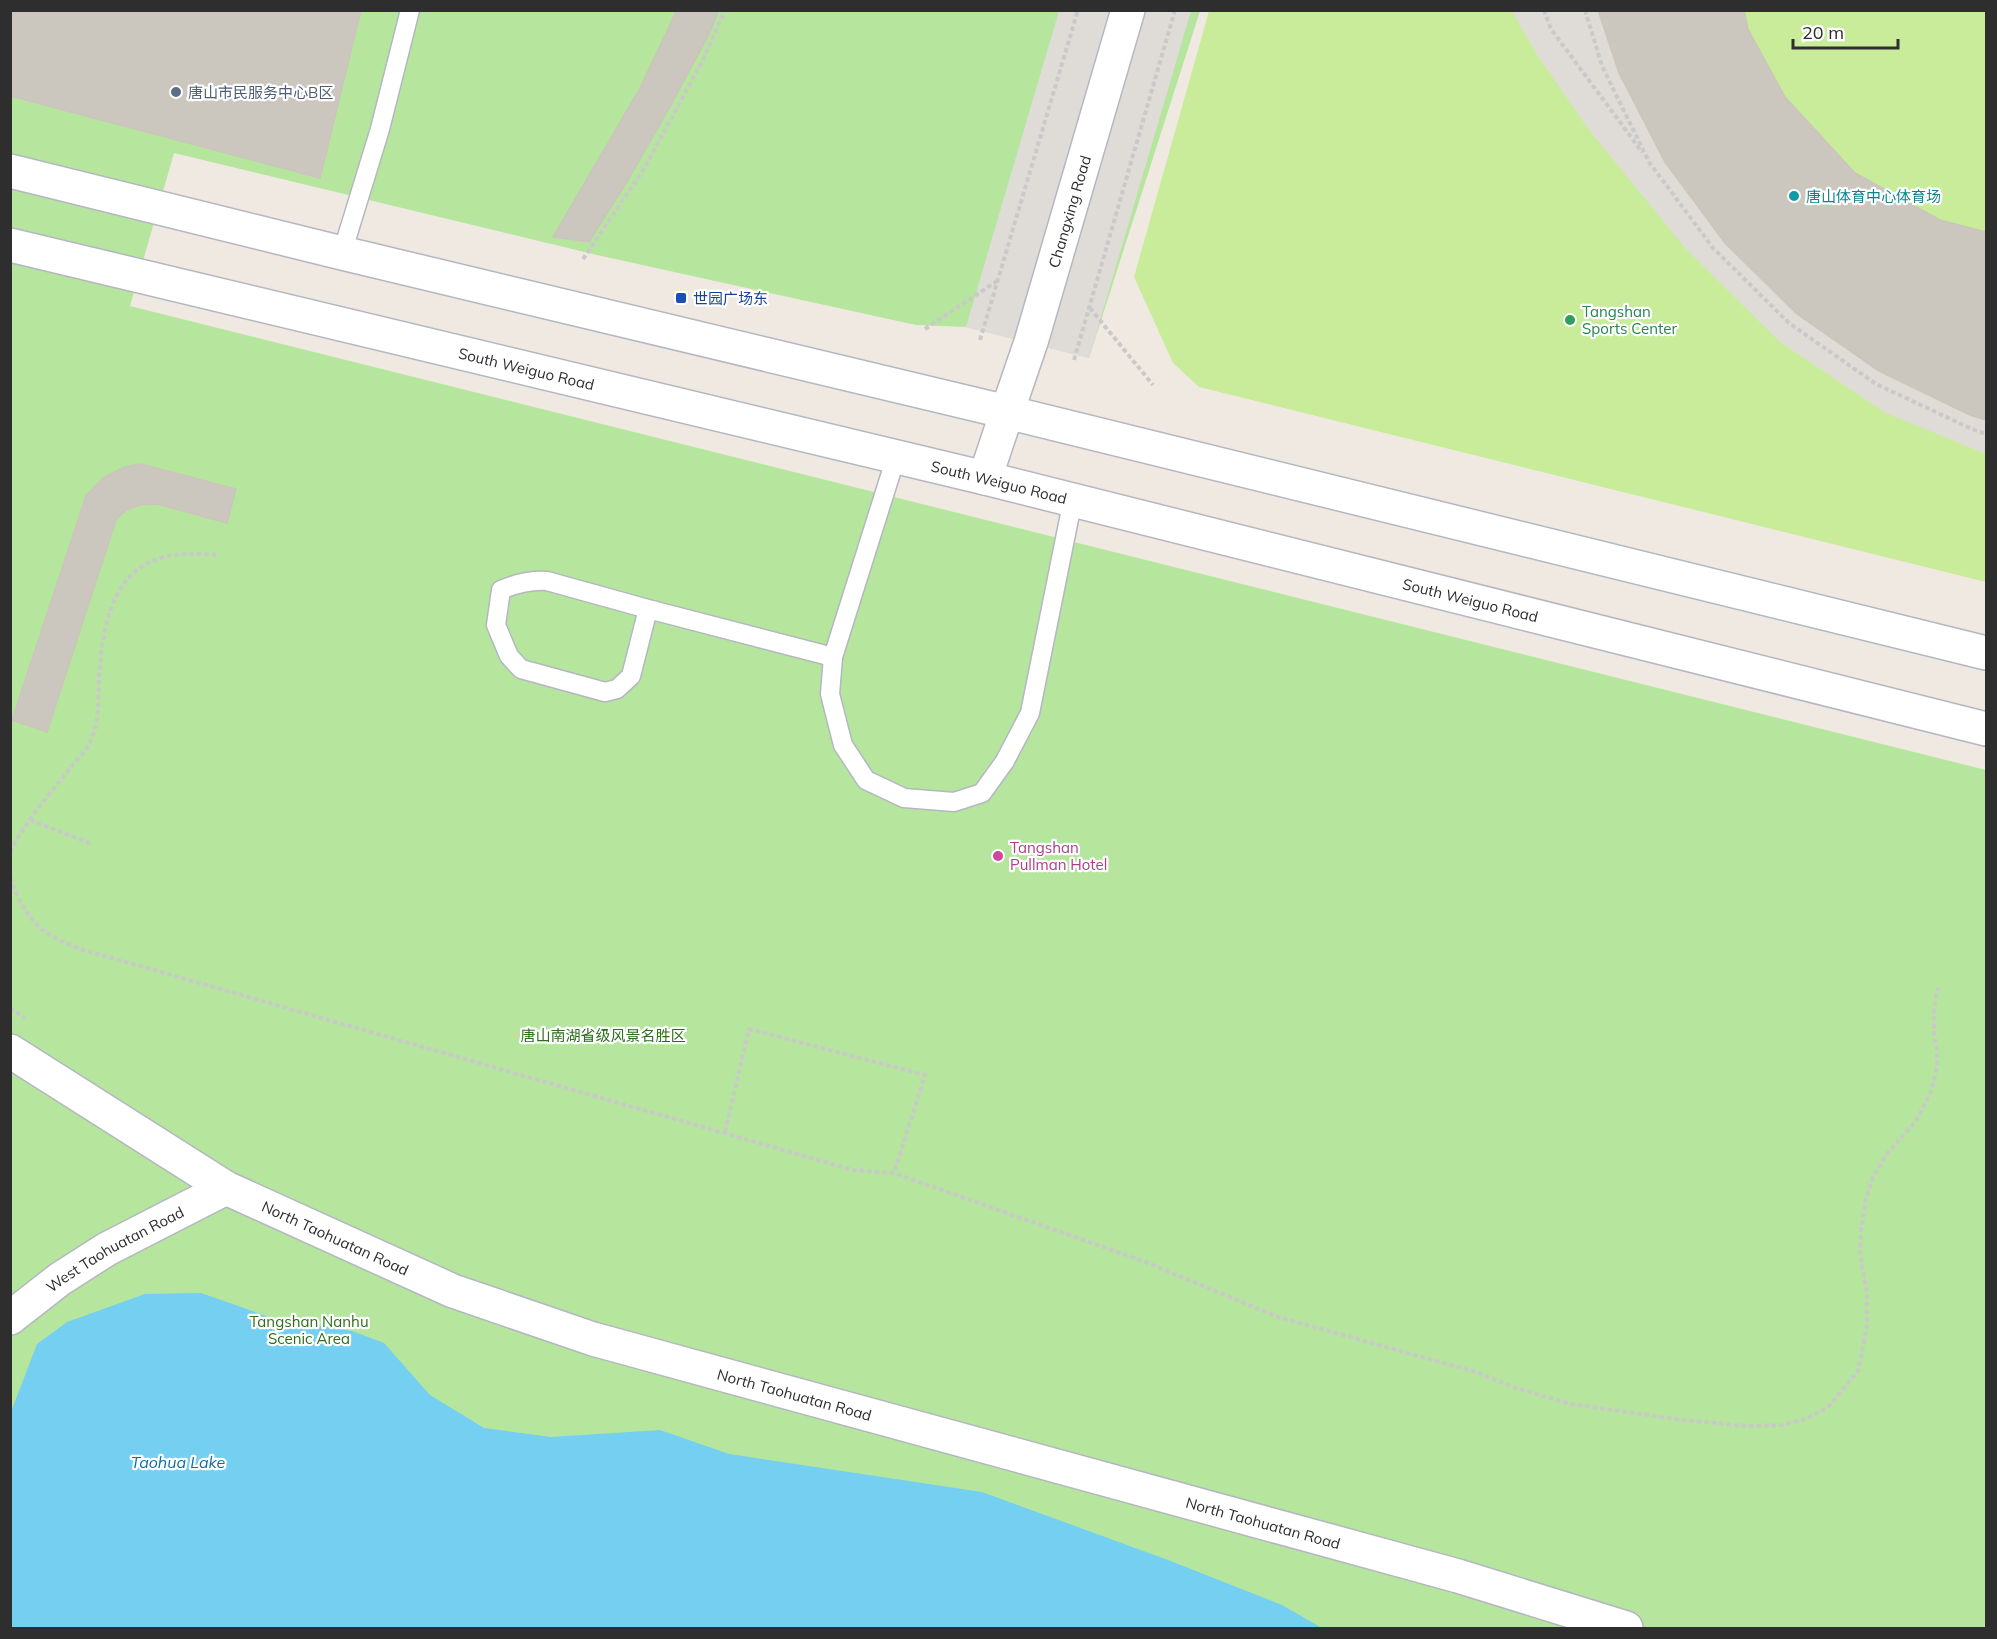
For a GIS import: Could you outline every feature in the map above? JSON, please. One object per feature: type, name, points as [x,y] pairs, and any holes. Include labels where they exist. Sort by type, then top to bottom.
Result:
[{"type":"main road","name":"Changxing Road","points":[[985,478],[1031,342],[1128,10]]},
{"type":"main road","points":[[10,171],[342,254],[1007,412],[1986,653]]},
{"type":"main road","name":"South Weiguo Road","points":[[10,244],[1073,499],[1986,729]]},
{"type":"main road","name":"North Taohuatan Road","points":[[10,1051],[226,1188],[453,1291],[593,1340],[1458,1576],[1626,1629]]},
{"type":"main road","name":"West Taohuatan Road","points":[[10,1318],[60,1279],[107,1249],[226,1188]]},
{"type":"lane","points":[[342,254],[380,129],[410,10]]},
{"type":"lane","points":[[896,457],[834,657],[830,694],[843,745],[866,780],[904,798],[954,802],[982,793],[1005,761],[1030,713],[1073,499]]},
{"type":"lane","points":[[648,609],[631,676],[617,689],[605,693],[521,669],[509,656],[496,625],[501,590],[532,580],[547,581],[834,657]]},
{"type":"path","points":[[583,259],[642,172],[703,60],[725,10]]},
{"type":"path","points":[[980,340],[1078,10]]},
{"type":"path","points":[[1074,360],[1175,10]]},
{"type":"path","points":[[1544,10],[1551,29],[1713,248],[1789,322],[1876,384],[1986,434]]},
{"type":"path","points":[[1585,10],[1602,66],[1650,162]]},
{"type":"path","points":[[925,329],[998,280]]},
{"type":"path","points":[[1089,307],[1152,385]]},
{"type":"path","points":[[10,852],[30,820],[90,743],[98,721],[100,654],[104,627],[114,600],[125,581],[138,569],[160,558],[186,554],[219,555]]},
{"type":"path","points":[[30,820],[92,844]]},
{"type":"path","points":[[10,870],[17,895],[29,916],[47,933],[76,948],[853,1170],[894,1173],[1143,1261],[1278,1317],[1476,1372],[1513,1387],[1570,1404],[1746,1426],[1783,1425],[1808,1418],[1828,1407],[1858,1371],[1868,1326],[1867,1293],[1860,1255],[1866,1198],[1873,1177],[1886,1155],[1916,1120],[1931,1092],[1937,1067],[1934,1008],[1938,988]]},
{"type":"path","points":[[725,1132],[749,1029],[925,1075],[894,1173]]},
{"type":"green space","name":"唐山南湖省级风景名胜区","points":[[11,11],[1200,11],[1089,358],[966,327],[916,325],[597,255],[174,153],[130,306],[1986,770],[1986,1628],[11,1628]]},
{"type":"green space","name":"Tangshan Sports Center","points":[[1209,11],[1986,11],[1986,582],[1199,387],[1173,363],[1134,277]]},
{"type":"shaded area","points":[[1059,11],[1191,11],[1089,358],[966,327]]},
{"type":"shaded area","points":[[1512,11],[1598,11],[1619,73],[1665,162],[1725,243],[1797,314],[1879,371],[1970,415],[1986,420],[1986,454],[1886,413],[1780,342],[1686,249],[1589,130],[1536,53]]},
{"type":"water","name":"Taohua Lake","points":[[201,1293],[272,1318],[352,1331],[384,1343],[430,1395],[484,1428],[551,1437],[660,1430],[729,1454],[982,1492],[1168,1560],[1282,1605],[1322,1628],[11,1628],[11,1412],[37,1344],[67,1322],[145,1294]]},
{"type":"building","name":"唐山市民服务中心B区","points":[[10,10],[361,10],[320,178],[10,96]]},
{"type":"building","points":[[677,10],[719,10],[709,34],[671,105],[589,242],[553,237],[639,90]]},
{"type":"building","name":"唐山体育中心体育场","points":[[1598,10],[1744,10],[1748,29],[1785,97],[1855,173],[1940,220],[1986,232],[1986,420],[1970,415],[1879,371],[1797,314],[1725,243],[1665,162],[1619,73]]},
{"type":"building","points":[[141,464],[236,489],[227,523],[157,504],[140,505],[126,510],[116,520],[47,732],[12,720],[86,496],[103,478],[124,467]]},
{"type":"place","name":"唐山市民服务中心B区","points":[[176,92]]},
{"type":"place","name":"唐山体育中心体育场","points":[[1794,196]]},
{"type":"place","name":"世园广场东","points":[[681,298]]},
{"type":"place","name":"Tangshan Sports Center","points":[[1570,320]]},
{"type":"place","name":"Tangshan Pullman Hotel","points":[[998,856]]},
{"type":"park label","name":"Tangshan Nanhu Scenic Area","points":[[309,1330]]}]
